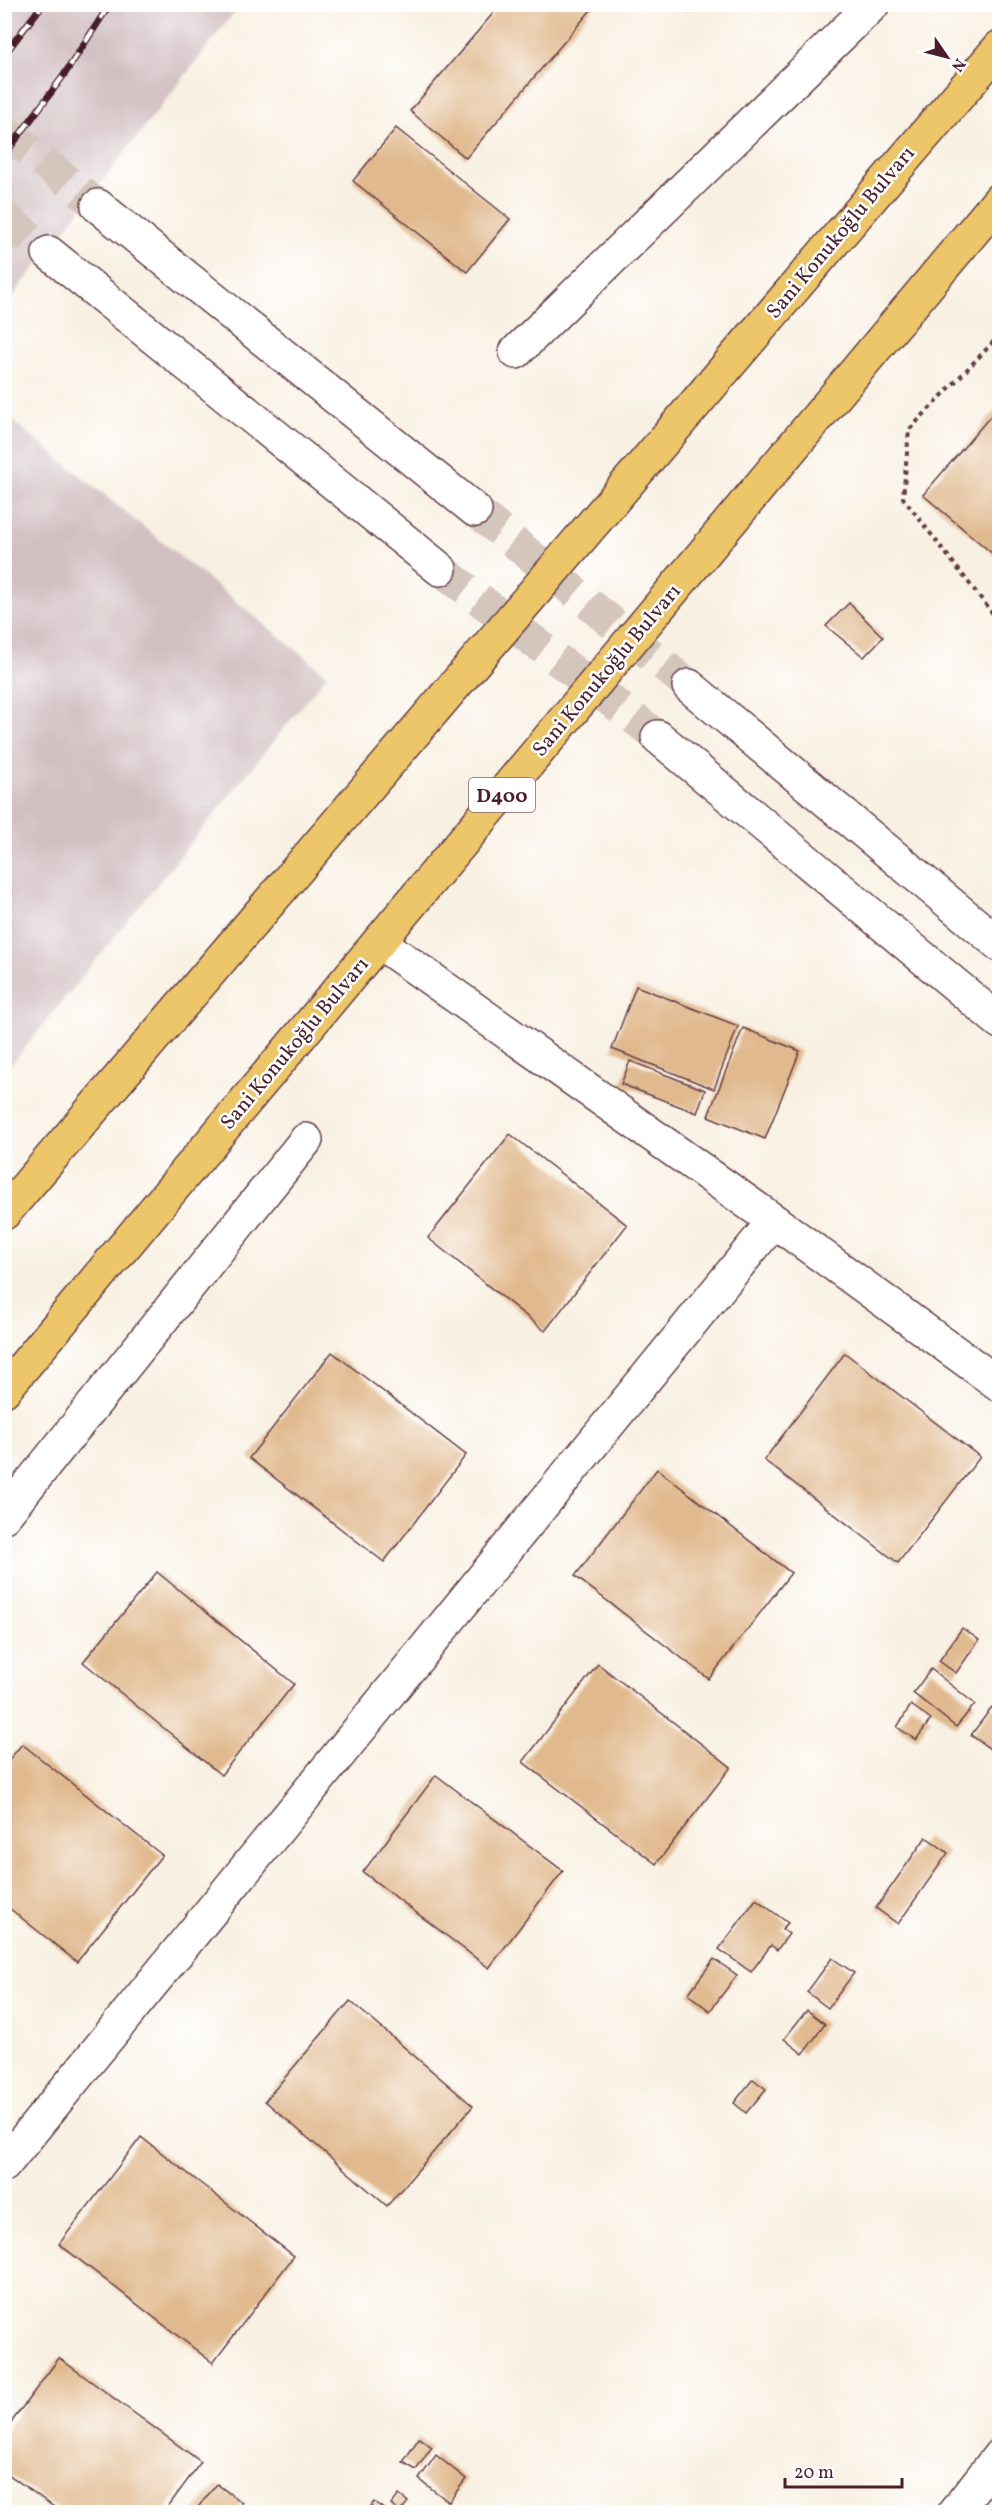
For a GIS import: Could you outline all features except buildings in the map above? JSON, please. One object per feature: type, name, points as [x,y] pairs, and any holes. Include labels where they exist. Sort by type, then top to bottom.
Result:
[{"type":"highway","name":"Sani Konukoğlu Bulvarı","points":[[4,1213],[999,47]]},
{"type":"highway","name":"Sani Konukoğlu Bulvarı","points":[[4,1390],[999,199]]},
{"type":"street","points":[[516,352],[873,4]]},
{"type":"street","points":[[98,206],[475,510]]},
{"type":"street","points":[[49,253],[440,569]]},
{"type":"street","points":[[689,686],[999,945]]},
{"type":"street","points":[[658,737],[999,1022]]},
{"type":"street","points":[[379,942],[774,1221],[999,1385]]},
{"type":"street","points":[[4,1516],[306,1140]]},
{"type":"street","points":[[4,2165],[774,1221]]},
{"type":"street","points":[[955,2512],[999,2455]]},
{"type":"path","points":[[999,335],[909,430],[903,498],[999,623]]},
{"type":"shaded area","points":[[5,5],[240,5],[5,306]]},
{"type":"shaded area","points":[[5,415],[327,675],[5,1072]]},
{"type":"tunnel","points":[[4,130],[98,206]]},
{"type":"tunnel","points":[[4,217],[49,253]]},
{"type":"tunnel","points":[[475,510],[689,686]]},
{"type":"tunnel","points":[[440,569],[658,737]]},
{"type":"railway","points":[[4,55],[43,4]]},
{"type":"railway","points":[[4,156],[64,75],[110,4]]}]
